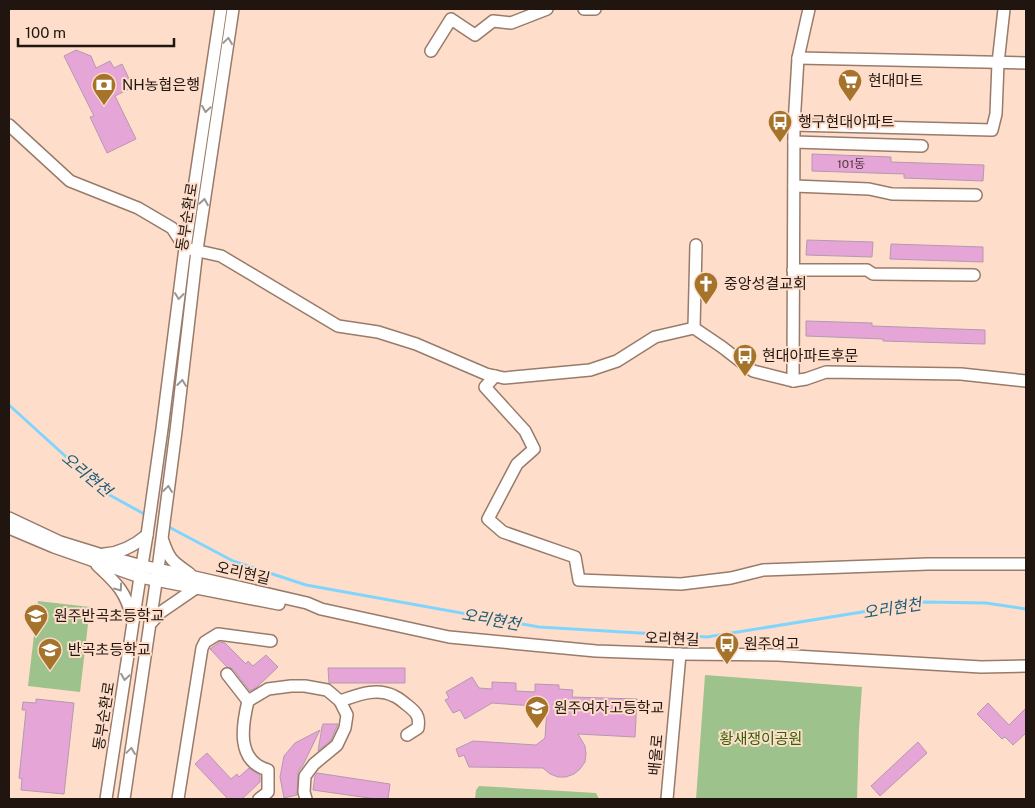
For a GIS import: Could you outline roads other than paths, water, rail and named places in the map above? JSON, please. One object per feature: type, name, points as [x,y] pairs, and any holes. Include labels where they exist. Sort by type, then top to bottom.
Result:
[{"type":"street","name":"동부순환로","points":[[106,799],[147,535],[185,248],[221,9]]},
{"type":"street","name":"동부순환로","points":[[162,538],[197,250],[233,9]]},
{"type":"street","points":[[431,51],[451,19],[475,35],[493,21],[511,23],[547,9]]},
{"type":"street","points":[[584,9],[594,9]]},
{"type":"street","points":[[793,381],[794,124],[798,58],[809,9]]},
{"type":"street","points":[[794,124],[992,130],[996,114],[998,63],[1004,9]]},
{"type":"street","points":[[798,58],[1026,63]]},
{"type":"street","points":[[9,125],[70,181],[138,208],[172,228],[185,248],[221,256],[338,326],[378,332],[416,344],[486,374],[504,378],[590,370],[617,361],[655,337],[694,328],[753,371],[793,381],[826,372],[961,374],[1026,381]]},
{"type":"street","points":[[794,142],[922,146]]},
{"type":"street","points":[[794,186],[869,189],[892,194],[976,195]]},
{"type":"street","points":[[694,328],[696,245]]},
{"type":"street","points":[[794,270],[867,270],[873,274],[974,275]]},
{"type":"street","points":[[495,376],[486,387],[525,431],[534,449],[517,464],[488,519],[503,532],[575,558],[579,580],[681,584],[731,578],[763,570],[928,564],[1026,564]]},
{"type":"street","points":[[9,518],[97,558],[119,586],[129,606],[133,621]]},
{"type":"street","points":[[9,528],[54,547],[141,572]]},
{"type":"street","points":[[97,558],[137,544],[147,535]]},
{"type":"street","points":[[124,799],[162,538]]},
{"type":"street","points":[[150,624],[195,582],[167,553],[162,538]]},
{"type":"street","name":"오리현길","points":[[141,572],[195,582],[308,610],[321,609],[449,637],[596,651],[778,655],[981,667],[1026,666]]},
{"type":"street","points":[[178,799],[202,648],[205,642],[218,634],[272,641]]},
{"type":"street","name":"배울로","points":[[668,799],[680,654]]},
{"type":"street","points":[[227,674],[248,700]]},
{"type":"street","points":[[259,799],[268,792],[268,770],[259,768],[248,758],[244,748],[243,727],[248,700],[268,689],[305,686],[327,690],[340,701],[347,715],[345,728],[337,745],[314,764],[305,776],[304,792],[306,799]]},
{"type":"street","points":[[340,701],[366,692],[382,692],[395,696],[414,711],[419,720],[418,728],[407,735]]},
{"type":"waterway","name":"오리현천","points":[[9,405],[106,493],[146,515]]},
{"type":"waterway","name":"오리현천","points":[[167,526],[233,561],[306,585],[539,627],[707,637],[924,602],[986,603],[1026,609]]},
{"type":"place","name":"현대마트","points":[[850,102]]},
{"type":"place","name":"NH농협은행","points":[[104,106]]},
{"type":"place","name":"행구현대아파트","points":[[780,143]]},
{"type":"place","name":"중앙성결교회","points":[[706,305]]},
{"type":"place","name":"현대아파트후문","points":[[745,377]]},
{"type":"place","name":"원주반곡초등학교","points":[[36,637]]},
{"type":"place","name":"원주여고","points":[[727,665]]},
{"type":"place","name":"반곡초등학교","points":[[50,671]]},
{"type":"place","name":"원주여자고등학교","points":[[537,729]]},
{"type":"park label","name":"황새쟁이공원","points":[[761,739]]}]
